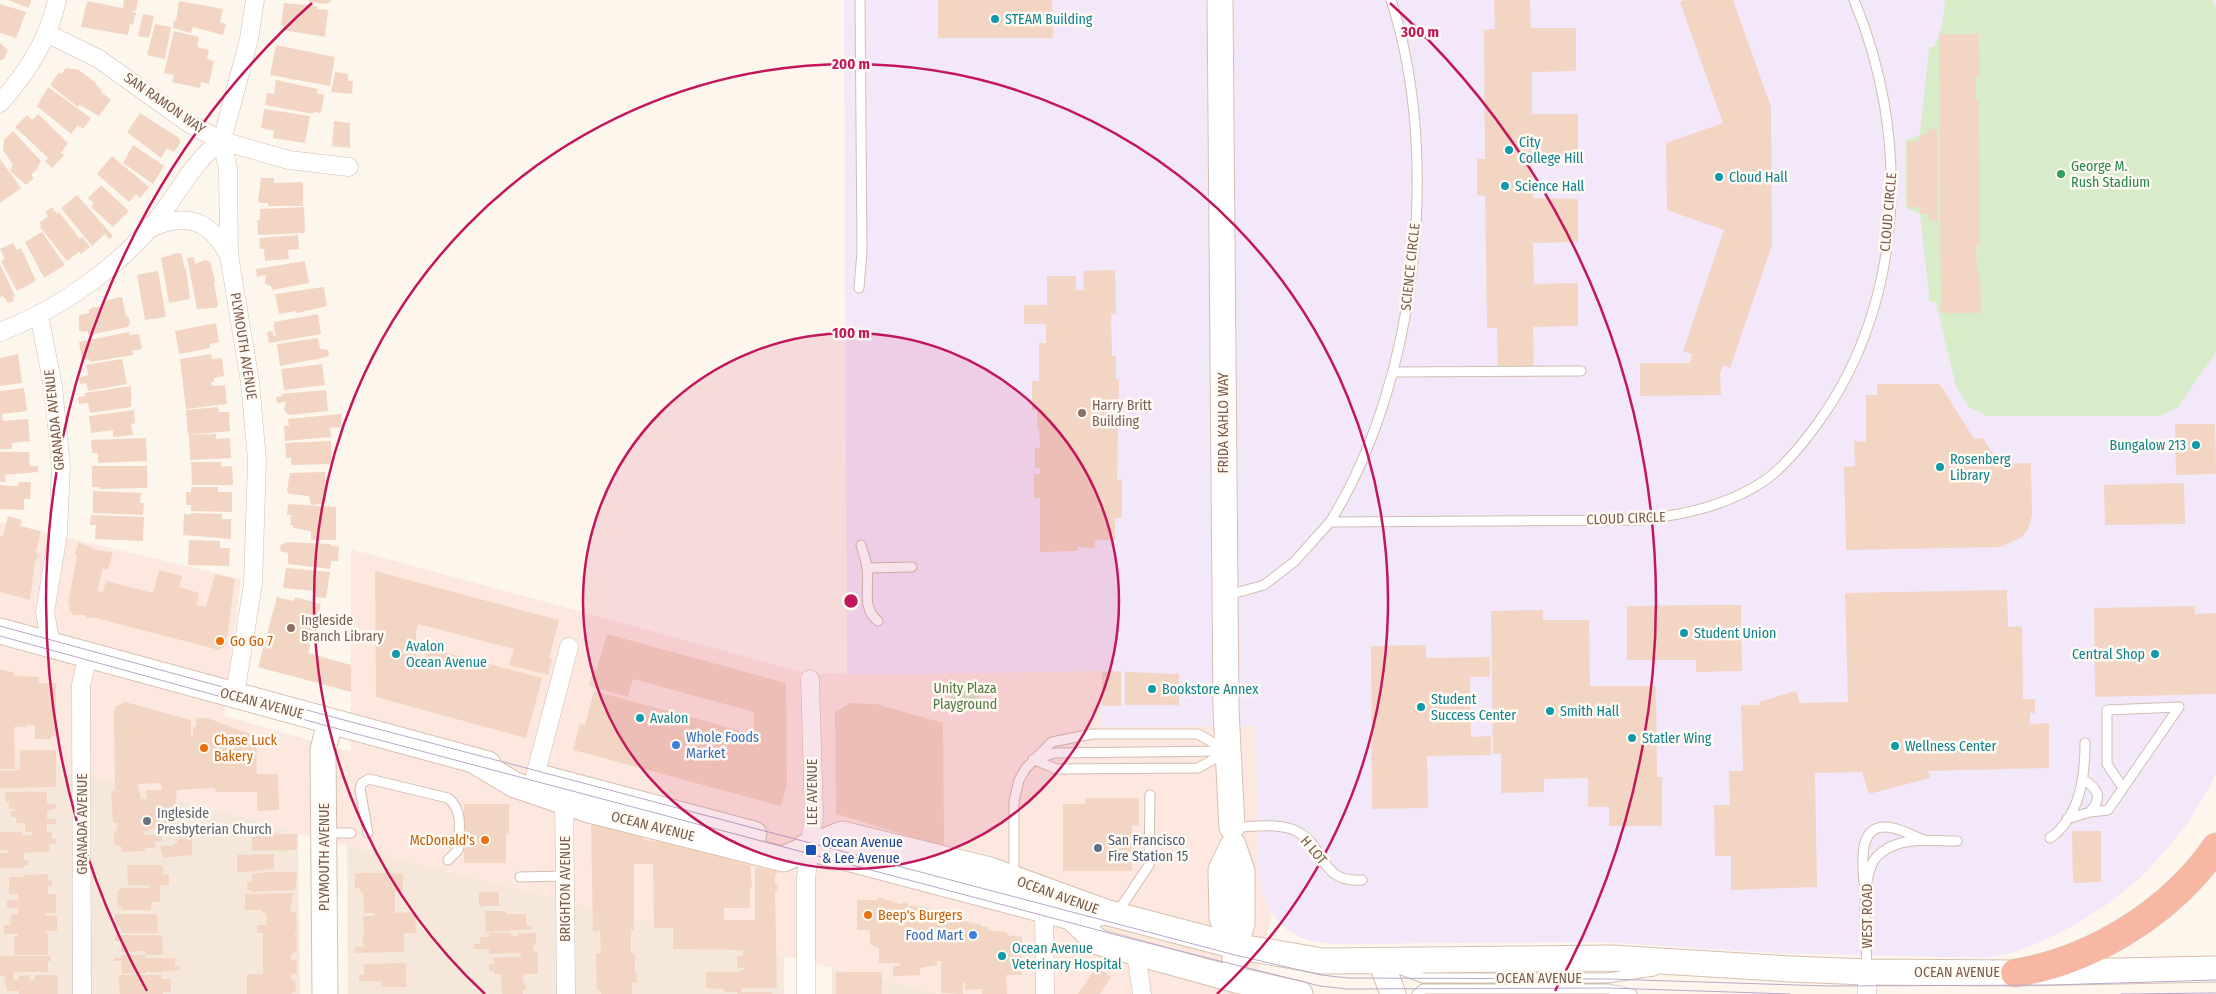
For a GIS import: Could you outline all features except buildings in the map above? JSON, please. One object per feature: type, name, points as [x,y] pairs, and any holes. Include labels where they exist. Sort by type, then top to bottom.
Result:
[{"type":"highway","points":[[2015,973],[2036,970],[2060,962],[2118,935],[2145,918],[2170,898],[2192,877],[2216,848]]},
{"type":"main road","name":"FRIDA KAHLO WAY","points":[[1220,0],[1225,596],[1228,751],[1233,836],[1221,870],[1222,918],[1233,970]]},
{"type":"main road","points":[[0,614],[33,623],[51,645]]},
{"type":"main road","name":"OCEAN AVENUE","points":[[0,631],[330,722],[535,776],[564,793]]},
{"type":"main road","name":"PLYMOUTH AVENUE","points":[[324,994],[323,750],[330,722]]},
{"type":"main road","name":"OCEAN AVENUE","points":[[473,760],[515,785],[564,793],[810,848],[1071,917],[1111,914]]},
{"type":"main road","name":"OCEAN AVENUE","points":[[810,848],[842,834],[990,870],[1017,881],[1079,901],[1233,970],[1300,994]]},
{"type":"main road","name":"OCEAN AVENUE","points":[[1071,917],[1098,942],[1136,953],[1233,970],[1322,961],[1381,961],[1423,958],[1611,958],[1791,970],[1867,983],[2015,973],[2212,968]]},
{"type":"main road","points":[[1381,961],[1393,994]]},
{"type":"main road","points":[[1233,970],[1257,994]]},
{"type":"street","points":[[0,103],[32,60],[46,32],[57,0]]},
{"type":"street","name":"PLYMOUTH AVENUE","points":[[235,695],[253,584],[256,460],[250,382],[229,254],[228,169],[222,141],[249,38],[256,0]]},
{"type":"street","name":"SAN RAMON WAY","points":[[46,32],[99,59],[190,124],[222,141],[289,160],[349,167]]},
{"type":"street","points":[[0,332],[68,297],[99,275],[150,228],[169,205],[199,161],[210,149],[222,141]]},
{"type":"street","points":[[150,228],[179,219],[194,221],[207,227],[219,238],[229,254]]},
{"type":"street","name":"GRANADA AVENUE","points":[[38,314],[52,387],[60,466],[58,534],[45,612],[51,645]]},
{"type":"street","points":[[535,776],[570,647]]},
{"type":"street","name":"GRANADA AVENUE","points":[[82,994],[81,685],[88,655]]},
{"type":"street","name":"LEE AVENUE","points":[[806,994],[806,878],[814,815],[810,679]]},
{"type":"street","name":"BRIGHTON AVENUE","points":[[564,793],[566,994]]},
{"type":"street","points":[[1044,909],[1044,994]]},
{"type":"street","points":[[1136,953],[1142,994]]},
{"type":"lane","points":[[859,288],[862,252],[860,0]]},
{"type":"lane","name":"SCIENCE CIRCLE","points":[[1330,522],[1355,480],[1368,450],[1394,372],[1410,286],[1416,180],[1409,80],[1404,46],[1391,0]]},
{"type":"lane","name":"CLOUD CIRCLE","points":[[1330,522],[1639,520],[1674,516],[1706,508],[1740,494],[1764,480],[1793,454],[1833,401],[1849,372],[1873,306],[1887,244],[1893,176],[1886,107],[1871,45],[1854,0]]},
{"type":"lane","points":[[1394,372],[1581,371]]},
{"type":"lane","points":[[1225,596],[1264,585],[1294,562],[1330,522]]},
{"type":"lane","points":[[861,544],[867,568],[868,610],[878,621]]},
{"type":"lane","points":[[867,568],[912,568]]},
{"type":"lane","points":[[2067,819],[2090,812],[2108,810],[2179,707],[2107,710],[2107,764],[2123,788]]},
{"type":"lane","points":[[1017,881],[1014,869],[1014,801],[1019,780],[1033,759],[1052,742],[1092,734],[1198,734],[1228,751]]},
{"type":"lane","points":[[2050,838],[2056,834],[2067,819],[2076,801],[2083,779],[2084,743]]},
{"type":"lane","points":[[1033,759],[1056,769],[1198,768],[1228,751]]},
{"type":"lane","points":[[1033,759],[1055,753],[1228,751]]},
{"type":"lane","points":[[368,833],[360,789],[362,783],[369,779],[448,798],[456,804],[460,813],[458,850],[448,860]]},
{"type":"lane","points":[[2083,779],[2094,786],[2098,792],[2098,799],[2090,812]]},
{"type":"lane","points":[[1111,914],[1149,865],[1150,795]]},
{"type":"lane","name":"H LOT","points":[[1233,836],[1287,827],[1306,837],[1332,873],[1340,879],[1349,881],[1362,880]]},
{"type":"lane","points":[[1866,895],[1862,849],[1866,838],[1872,831],[1892,828],[1927,841]]},
{"type":"lane","points":[[324,833],[352,833]]},
{"type":"lane","name":"WEST ROAD","points":[[1867,983],[1866,895],[1867,878],[1872,862],[1882,852],[1895,845],[1910,842],[1957,841]]},
{"type":"lane","points":[[520,877],[565,876]]},
{"type":"lane","name":"OCEAN AVENUE","points":[[1417,994],[1423,989],[1608,989],[1632,994]]},
{"type":"shaded area","points":[[844,0],[2216,0],[2216,773],[2190,820],[2167,849],[2139,879],[2106,905],[2071,927],[2043,941],[2014,952],[1986,958],[1772,953],[1603,942],[1331,944],[1307,940],[1287,930],[1272,913],[1263,896],[1258,875],[1256,726],[1102,727],[1101,671],[847,675]]},
{"type":"shaded area","points":[[0,522],[241,579],[224,716],[351,752],[351,549],[809,674],[1101,671],[1102,727],[1257,726],[1258,875],[1263,896],[1272,913],[1251,994],[943,994],[784,956],[298,833],[0,750]]},
{"type":"shaded area","points":[[0,750],[298,833],[300,994],[0,994]]},
{"type":"shaded area","points":[[347,845],[784,956],[784,994],[348,994]]},
{"type":"shaded area","points":[[832,968],[943,994],[832,994]]},
{"type":"green space","name":"George M. Rush Stadium","points":[[1945,0],[2212,0],[2216,7],[2216,352],[2178,407],[2160,416],[1987,416],[1970,408],[1956,387],[1936,302],[1930,302],[1920,214],[1906,208],[1906,140],[1920,135],[1929,47],[1934,47],[1942,26]]},
{"type":"green space","name":"Unity Plaza Playground","points":[[965,681],[971,682],[979,690],[979,702],[971,710],[965,711],[959,710],[951,702],[950,696],[951,690],[959,682]]},
{"type":"tram line","points":[[0,626],[325,715],[1235,955],[1321,975],[1348,978],[1607,979],[1828,986],[2052,985],[2216,980]]},
{"type":"tram line","points":[[0,636],[353,733],[1128,938],[1320,986],[1347,989],[1608,988],[1790,994]]},
{"type":"tram line","points":[[2121,994],[2216,993]]},
{"type":"place","name":"STEAM Building","points":[[995,19]]},
{"type":"place","name":"City College Hill","points":[[1509,150]]},
{"type":"place","name":"George M. Rush Stadium","points":[[2061,174]]},
{"type":"place","name":"Cloud Hall","points":[[1719,177]]},
{"type":"place","name":"Science Hall","points":[[1505,186]]},
{"type":"place","name":"Harry Britt Building","points":[[1082,413]]},
{"type":"place","name":"Bungalow 213","points":[[2196,445]]},
{"type":"place","name":"Rosenberg Library","points":[[1940,467]]},
{"type":"place","name":"Ingleside Branch Library","points":[[291,628]]},
{"type":"place","name":"Student Union","points":[[1684,633]]},
{"type":"place","name":"Go Go 7","points":[[220,641]]},
{"type":"place","name":"Avalon Ocean Avenue","points":[[396,654]]},
{"type":"place","name":"Central Shop","points":[[2155,654]]},
{"type":"place","name":"Bookstore Annex","points":[[1152,689]]},
{"type":"place","name":"Student Success Center","points":[[1421,707]]},
{"type":"place","name":"Smith Hall","points":[[1550,711]]},
{"type":"place","name":"Avalon","points":[[640,718]]},
{"type":"place","name":"Statler Wing","points":[[1632,738]]},
{"type":"place","name":"Whole Foods Market","points":[[676,745]]},
{"type":"place","name":"Wellness Center","points":[[1895,746]]},
{"type":"place","name":"Chase Luck Bakery","points":[[204,748]]},
{"type":"place","name":"Ingleside Presbyterian Church","points":[[147,821]]},
{"type":"place","name":"McDonald's","points":[[485,840]]},
{"type":"place","name":"San Francisco Fire Station 15","points":[[1098,848]]},
{"type":"place","name":"Ocean Avenue & Lee Avenue","points":[[811,850]]},
{"type":"place","name":"Beep's Burgers","points":[[868,915]]},
{"type":"place","name":"Food Mart","points":[[973,935]]},
{"type":"place","name":"Ocean Avenue Veterinary Hospital","points":[[1002,956]]}]
